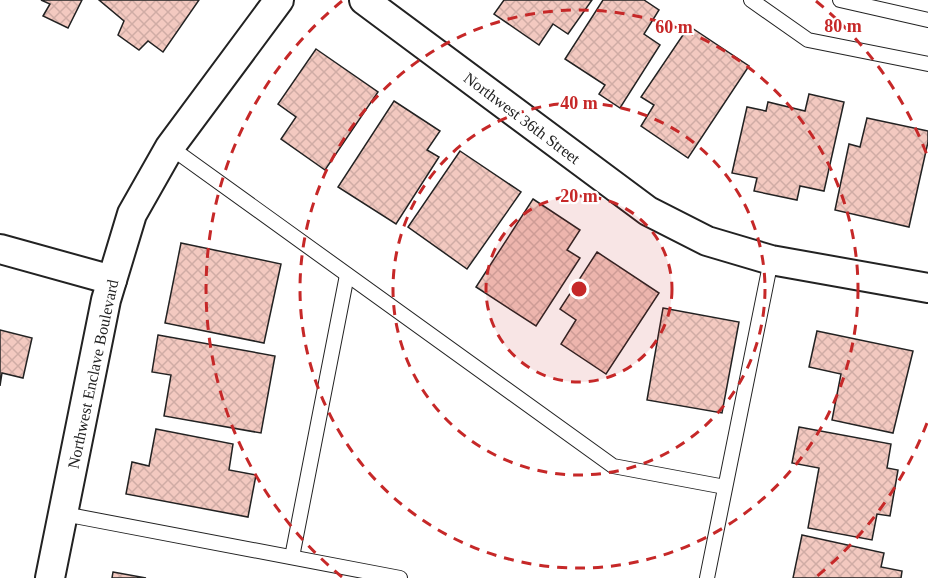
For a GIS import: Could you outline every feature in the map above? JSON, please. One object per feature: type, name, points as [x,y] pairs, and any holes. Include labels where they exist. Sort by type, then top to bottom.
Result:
[{"type":"street","name":"Northwest Enclave Boulevard","points":[[50,578],[112,280],[132,214],[170,147],[279,0]]},
{"type":"street","name":"Northwest 36th Street","points":[[364,0],[648,211],[707,241],[771,260],[928,288]]},
{"type":"street","points":[[0,249],[112,280]]},
{"type":"lane","points":[[751,0],[808,40],[928,64]]},
{"type":"lane","points":[[840,0],[928,20]]},
{"type":"lane","points":[[170,147],[613,466],[725,488]]},
{"type":"lane","points":[[707,578],[771,260]]},
{"type":"lane","points":[[292,557],[347,275]]},
{"type":"lane","points":[[64,514],[400,578]]},
{"type":"building","points":[[41,0],[82,0],[68,28],[43,16],[50,4]]},
{"type":"building","points":[[99,0],[199,0],[163,52],[148,41],[139,50],[118,35],[124,21]]},
{"type":"building","points":[[504,0],[592,0],[568,34],[553,24],[539,45],[494,14]]},
{"type":"building","points":[[603,0],[644,0],[659,10],[644,34],[660,45],[620,108],[599,94],[605,85],[565,59]]},
{"type":"building","points":[[689,26],[749,66],[688,158],[641,126],[654,105],[641,97]]},
{"type":"building","points":[[316,49],[378,92],[325,170],[281,139],[296,117],[278,104]]},
{"type":"building","points":[[809,94],[844,102],[824,191],[800,186],[797,200],[754,191],[757,178],[732,173],[747,107],[766,111],[768,102],[805,111]]},
{"type":"building","points":[[394,101],[440,131],[427,150],[439,157],[396,224],[338,187]]},
{"type":"building","points":[[867,118],[928,131],[928,142],[909,227],[835,210],[849,144],[860,147]]},
{"type":"building","points":[[460,151],[521,192],[467,269],[408,227]]},
{"type":"building","points":[[533,199],[580,230],[567,250],[580,258],[536,326],[476,287]]},
{"type":"building","points":[[181,243],[281,264],[264,343],[165,323]]},
{"type":"building","points":[[597,252],[659,293],[606,374],[561,344],[576,320],[560,309]]},
{"type":"building","points":[[663,308],[739,322],[722,413],[647,400]]},
{"type":"building","points":[[0,330],[32,338],[23,378],[2,373],[0,386]]},
{"type":"building","points":[[817,331],[913,351],[893,433],[832,420],[841,374],[809,367]]},
{"type":"building","points":[[158,335],[275,356],[261,433],[164,416],[171,375],[152,372]]},
{"type":"building","points":[[799,427],[891,444],[887,468],[898,470],[890,516],[877,514],[872,540],[808,528],[819,468],[792,463]]},
{"type":"building","points":[[156,429],[233,444],[229,470],[256,475],[248,517],[126,494],[132,462],[149,466]]},
{"type":"building","points":[[802,535],[884,553],[881,567],[902,571],[901,578],[793,578]]},
{"type":"building","points":[[113,572],[146,578],[112,578]]}]
